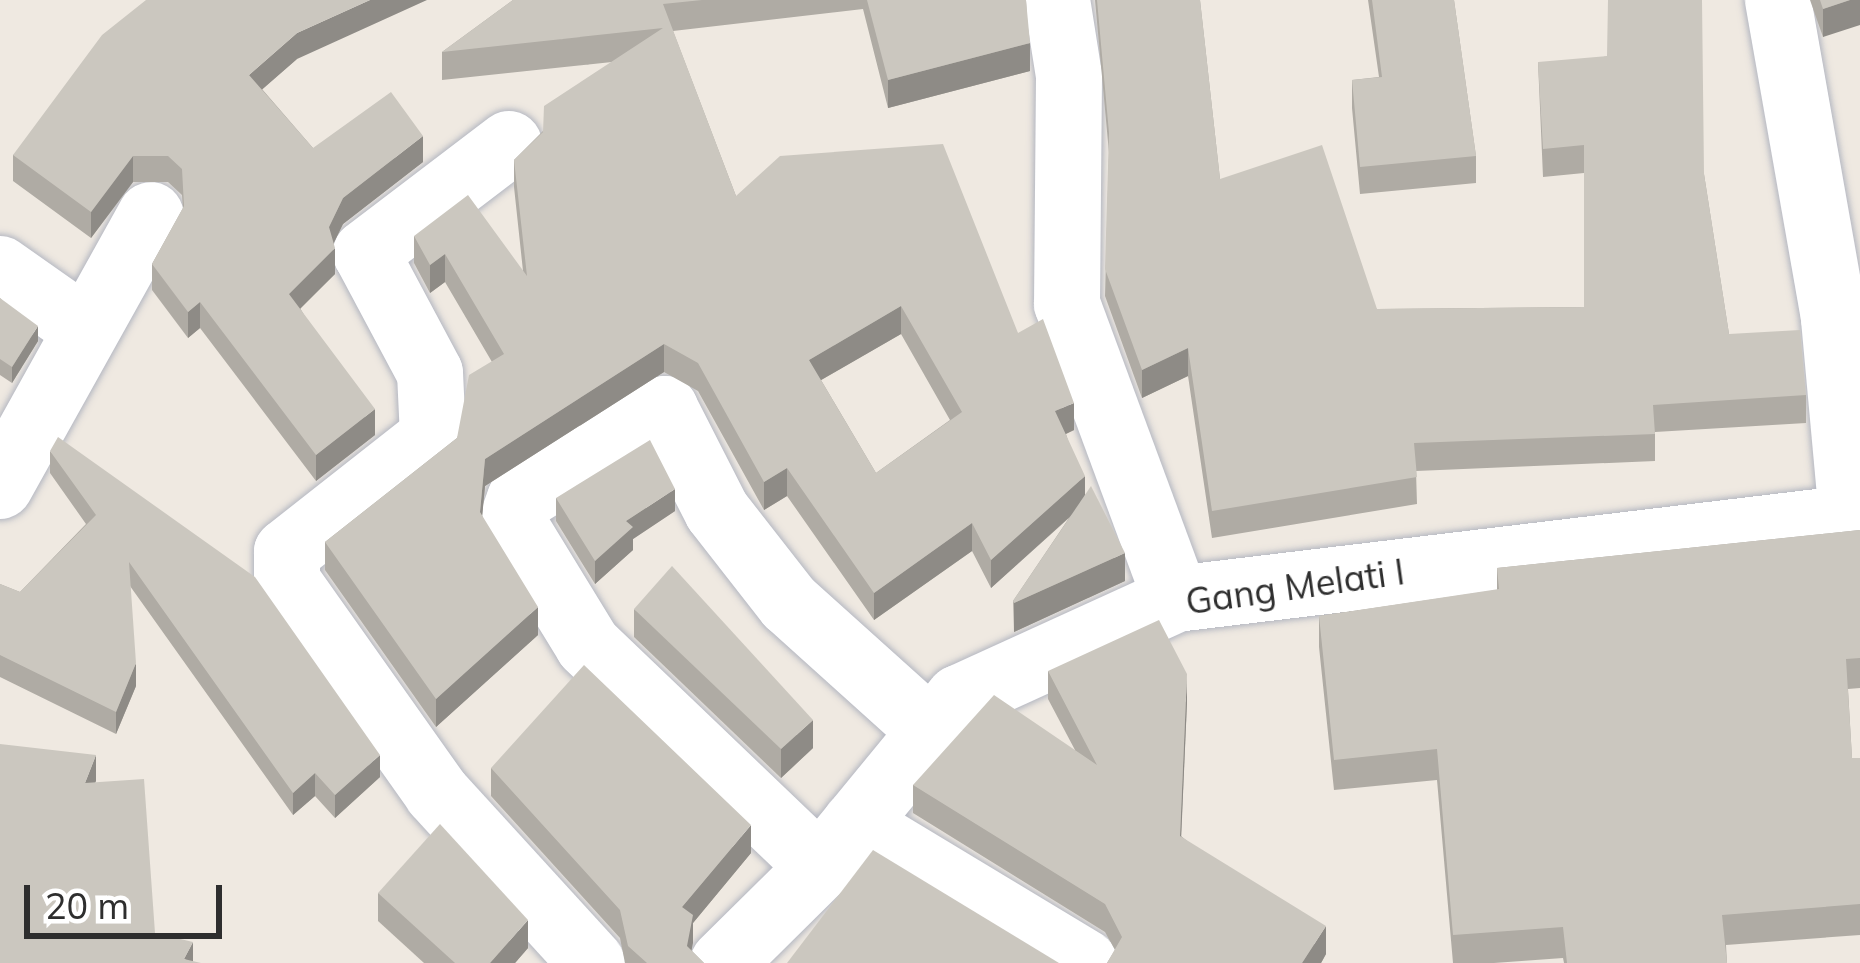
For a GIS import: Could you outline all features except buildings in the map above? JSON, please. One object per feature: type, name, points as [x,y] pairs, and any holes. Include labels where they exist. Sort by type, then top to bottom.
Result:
[{"type":"street","points":[[1057,0],[1069,76],[1067,304],[1176,599]]},
{"type":"street","points":[[1778,0],[1834,319],[1856,517]]},
{"type":"street","points":[[508,144],[366,253],[430,373],[434,437],[287,552],[287,581],[437,793],[592,963]]},
{"type":"street","points":[[0,486],[84,328],[152,215]]},
{"type":"street","points":[[0,269],[84,328]]},
{"type":"street","points":[[929,730],[789,603],[718,511],[665,409],[513,507],[588,645],[838,846],[1085,963]]},
{"type":"street","name":"Gang Melati I","points":[[723,963],[838,846],[959,698],[1176,599],[1856,517]]}]
